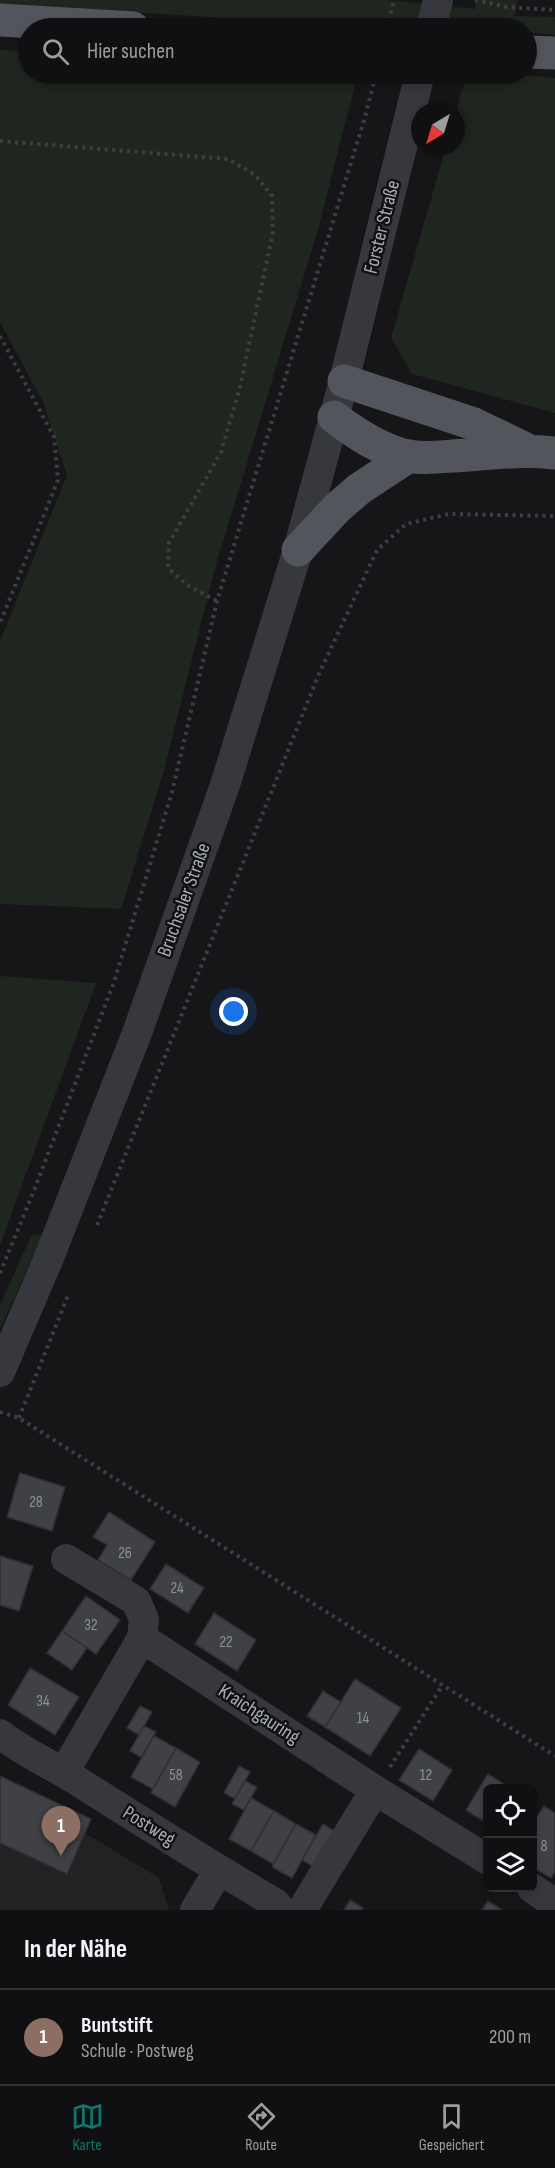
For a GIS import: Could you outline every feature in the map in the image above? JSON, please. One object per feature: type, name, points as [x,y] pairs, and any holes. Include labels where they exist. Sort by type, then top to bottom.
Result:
[{"type":"main road","points":[[0,21],[18,22]]},
{"type":"main road","points":[[537,52],[555,53]]},
{"type":"main road","points":[[344,381],[474,424],[542,451]]},
{"type":"main road","points":[[334,417],[355,433],[381,447],[409,456],[437,457],[542,451]]},
{"type":"main road","points":[[298,550],[337,508],[359,489],[409,456]]},
{"type":"street","points":[[434,18],[438,0]]},
{"type":"street","name":"Forster Straße","points":[[334,417],[418,84]]},
{"type":"street","name":"Bruchsaler Straße","points":[[0,1372],[48,1260],[137,1033],[225,784],[298,550],[334,417]]},
{"type":"street","points":[[64,1772],[142,1638],[144,1619],[136,1601],[66,1559]]},
{"type":"street","name":"Kraichgauring","points":[[142,1638],[375,1790],[483,1857]]},
{"type":"street","name":"Postweg","points":[[5,1741],[64,1772],[275,1903],[281,1910]]},
{"type":"street","points":[[302,1910],[375,1790]]},
{"type":"street","points":[[195,1910],[219,1870]]},
{"type":"street","points":[[537,1891],[555,1904]]},
{"type":"path","points":[[390,18],[394,0]]},
{"type":"path","points":[[475,0],[507,7],[555,10]]},
{"type":"path","points":[[0,1273],[114,982],[172,792],[217,601],[373,84]]},
{"type":"path","points":[[0,141],[228,159],[255,175],[272,196],[273,232],[240,387],[221,452],[169,543],[168,568],[187,585],[217,601]]},
{"type":"path","points":[[0,336],[54,437],[58,480],[0,623]]},
{"type":"path","points":[[95,1229],[318,676],[377,550],[405,524],[449,513],[555,516]]},
{"type":"path","points":[[19,1418],[72,1285]]},
{"type":"path","points":[[0,1412],[19,1418],[555,1756]]},
{"type":"path","points":[[375,1790],[442,1686]]},
{"type":"shaded area","points":[[0,0],[386,0],[475,9],[476,0],[518,0],[515,16],[555,17],[555,35],[537,33],[537,18],[229,18],[0,5]]},
{"type":"shaded area","points":[[0,50],[18,51],[18,84],[354,84],[319,226],[215,568],[163,774],[121,909],[0,904],[0,641],[67,475],[43,402],[0,322]]},
{"type":"shaded area","points":[[537,76],[555,78],[555,413],[412,374],[391,338],[443,156],[465,156],[465,102],[459,102],[465,84],[537,84]]},
{"type":"shaded area","points":[[0,976],[96,983],[0,1245]]},
{"type":"shaded area","points":[[32,1234],[42,1236],[0,1329],[0,1305]]},
{"type":"shaded area","points":[[0,1776],[91,1819],[85,1833],[159,1878],[169,1910],[0,1910]]},
{"type":"building","points":[[20,1473],[65,1487],[52,1531],[7,1517]]},
{"type":"building","points":[[109,1512],[155,1542],[131,1580],[98,1560],[107,1545],[93,1537]]},
{"type":"building","points":[[0,1556],[33,1566],[19,1611],[0,1605]]},
{"type":"building","points":[[166,1564],[204,1588],[188,1613],[150,1589]]},
{"type":"building","points":[[86,1596],[120,1620],[96,1654],[62,1631]]},
{"type":"building","points":[[214,1613],[256,1640],[237,1671],[195,1644]]},
{"type":"building","points":[[62,1631],[87,1648],[72,1670],[47,1653]]},
{"type":"building","points":[[30,1668],[79,1697],[55,1735],[8,1705]]},
{"type":"building","points":[[355,1679],[401,1708],[370,1756],[325,1727]]},
{"type":"building","points":[[323,1691],[341,1702],[325,1727],[307,1716]]},
{"type":"building","points":[[140,1706],[152,1712],[139,1735],[127,1728]]},
{"type":"building","points":[[144,1726],[156,1732],[141,1757],[130,1751]]},
{"type":"building","points":[[154,1736],[176,1748],[153,1789],[131,1777]]},
{"type":"building","points":[[176,1748],[200,1762],[175,1807],[151,1793]]},
{"type":"building","points":[[419,1749],[452,1770],[433,1801],[399,1780]]},
{"type":"building","points":[[239,1766],[250,1772],[235,1799],[224,1793]]},
{"type":"building","points":[[488,1774],[504,1784],[483,1784],[483,1821],[466,1810]]},
{"type":"building","points":[[0,1776],[91,1819],[67,1874],[0,1843]]},
{"type":"building","points":[[245,1781],[257,1787],[244,1810],[232,1804]]},
{"type":"building","points":[[251,1798],[274,1811],[251,1851],[229,1839]]},
{"type":"building","points":[[544,1806],[555,1813],[555,1872],[551,1878],[537,1870],[537,1816]]},
{"type":"building","points":[[274,1811],[296,1824],[273,1864],[251,1851]]},
{"type":"building","points":[[296,1824],[316,1835],[292,1878],[272,1867]]},
{"type":"building","points":[[323,1824],[334,1831],[314,1867],[302,1860]]},
{"type":"building","points":[[350,1900],[363,1908],[344,1910]]},
{"type":"building","points":[[488,1901],[502,1910],[482,1910]]},
{"type":"place","name":"Buntstift","points":[[61,1856]]}]
